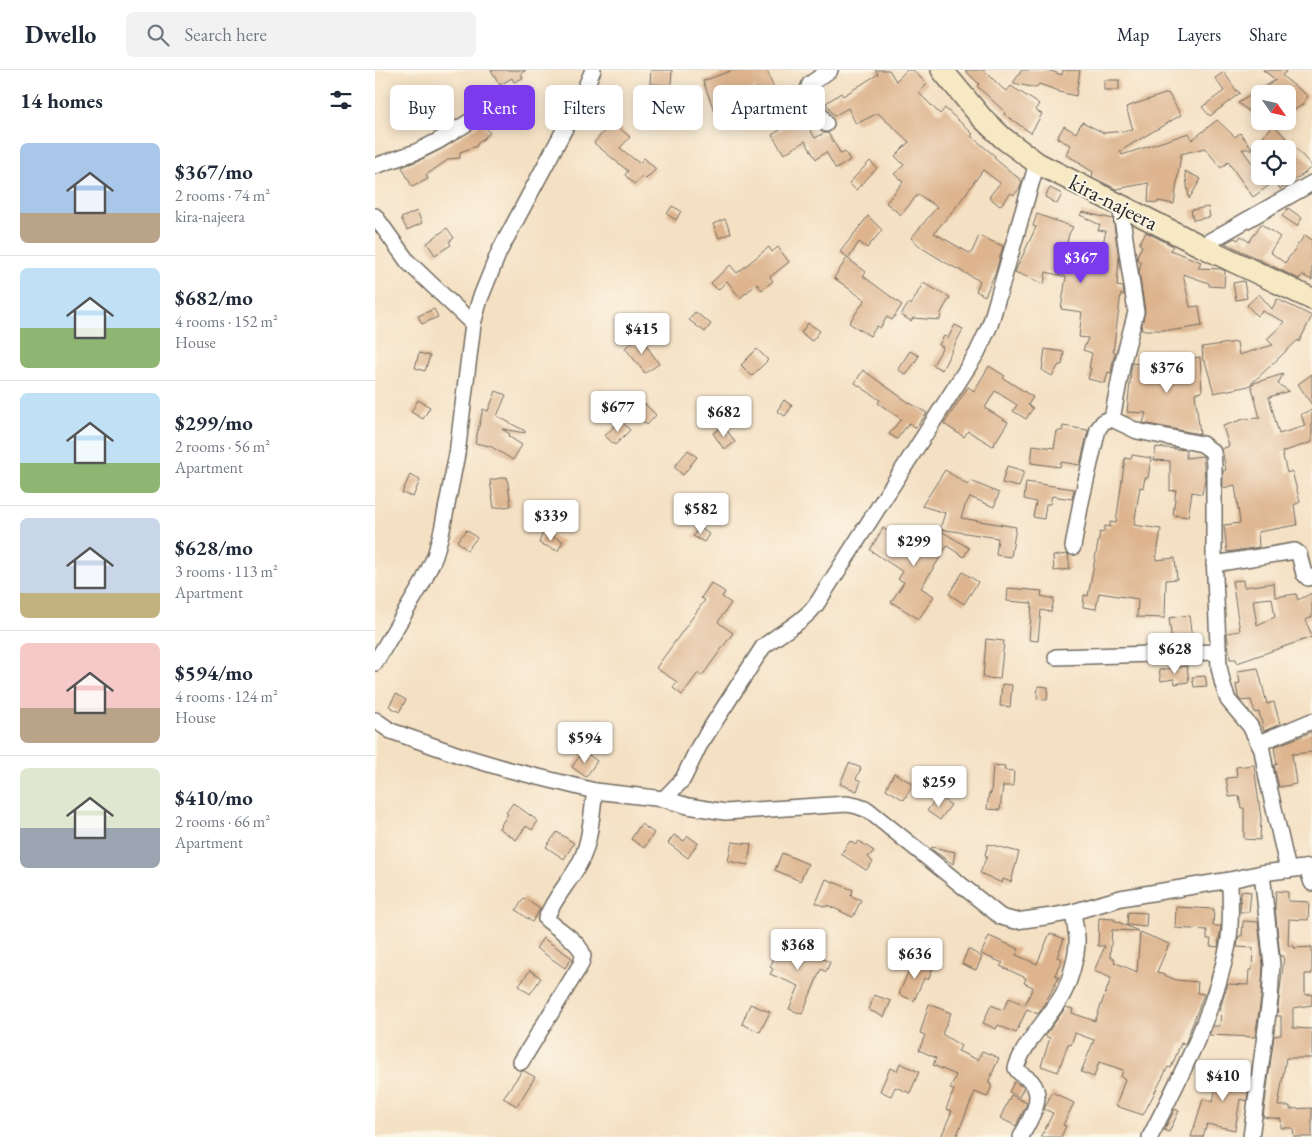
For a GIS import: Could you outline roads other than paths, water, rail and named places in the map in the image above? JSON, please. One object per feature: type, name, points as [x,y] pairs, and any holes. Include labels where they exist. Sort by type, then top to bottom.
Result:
[{"type":"street","points":[[376,659],[422,584],[435,556],[457,454],[473,324],[485,285],[499,252],[579,102],[593,70]]},
{"type":"street","points":[[826,124],[807,92],[810,84],[831,70]]},
{"type":"street","name":"kira-najeera","points":[[942,70],[981,117],[1003,138],[1037,163],[1201,246],[1312,299]]},
{"type":"street","points":[[375,166],[423,149],[464,125]]},
{"type":"street","points":[[664,799],[683,779],[699,746],[763,647],[801,621],[817,605],[977,353],[990,325],[1037,163]]},
{"type":"street","points":[[1201,246],[1312,183]]},
{"type":"street","points":[[1112,419],[1123,361],[1136,312],[1120,205]]},
{"type":"street","points":[[375,216],[407,262],[473,324]]},
{"type":"street","points":[[1073,547],[1081,502],[1098,429],[1104,421],[1112,419],[1137,431],[1202,444],[1213,452],[1214,564],[1219,667],[1229,700],[1250,726],[1262,750],[1287,870]]},
{"type":"street","points":[[1214,564],[1295,551],[1299,554],[1304,574],[1308,578],[1312,577]]},
{"type":"street","points":[[1056,656],[1218,652]]},
{"type":"street","points":[[375,720],[391,731],[459,755],[506,769],[595,791],[664,799],[688,806],[725,812],[847,804],[857,806],[868,810],[1001,916],[1016,921],[1073,912],[1121,898],[1263,873],[1309,868],[1312,883]]},
{"type":"street","points":[[1259,743],[1312,721]]},
{"type":"street","points":[[521,1062],[581,964],[583,956],[581,950],[568,936],[546,918],[551,905],[569,882],[587,848],[595,791]]},
{"type":"street","points":[[1251,1137],[1270,999],[1272,965],[1263,873]]},
{"type":"street","points":[[1150,1137],[1191,1056],[1209,1013],[1228,943],[1230,880]]},
{"type":"street","points":[[1021,1137],[1038,1096],[1037,1088],[1029,1079],[1018,1073],[1016,1068],[1019,1059],[1041,1023],[1063,994],[1073,968],[1077,940],[1073,912]]}]
